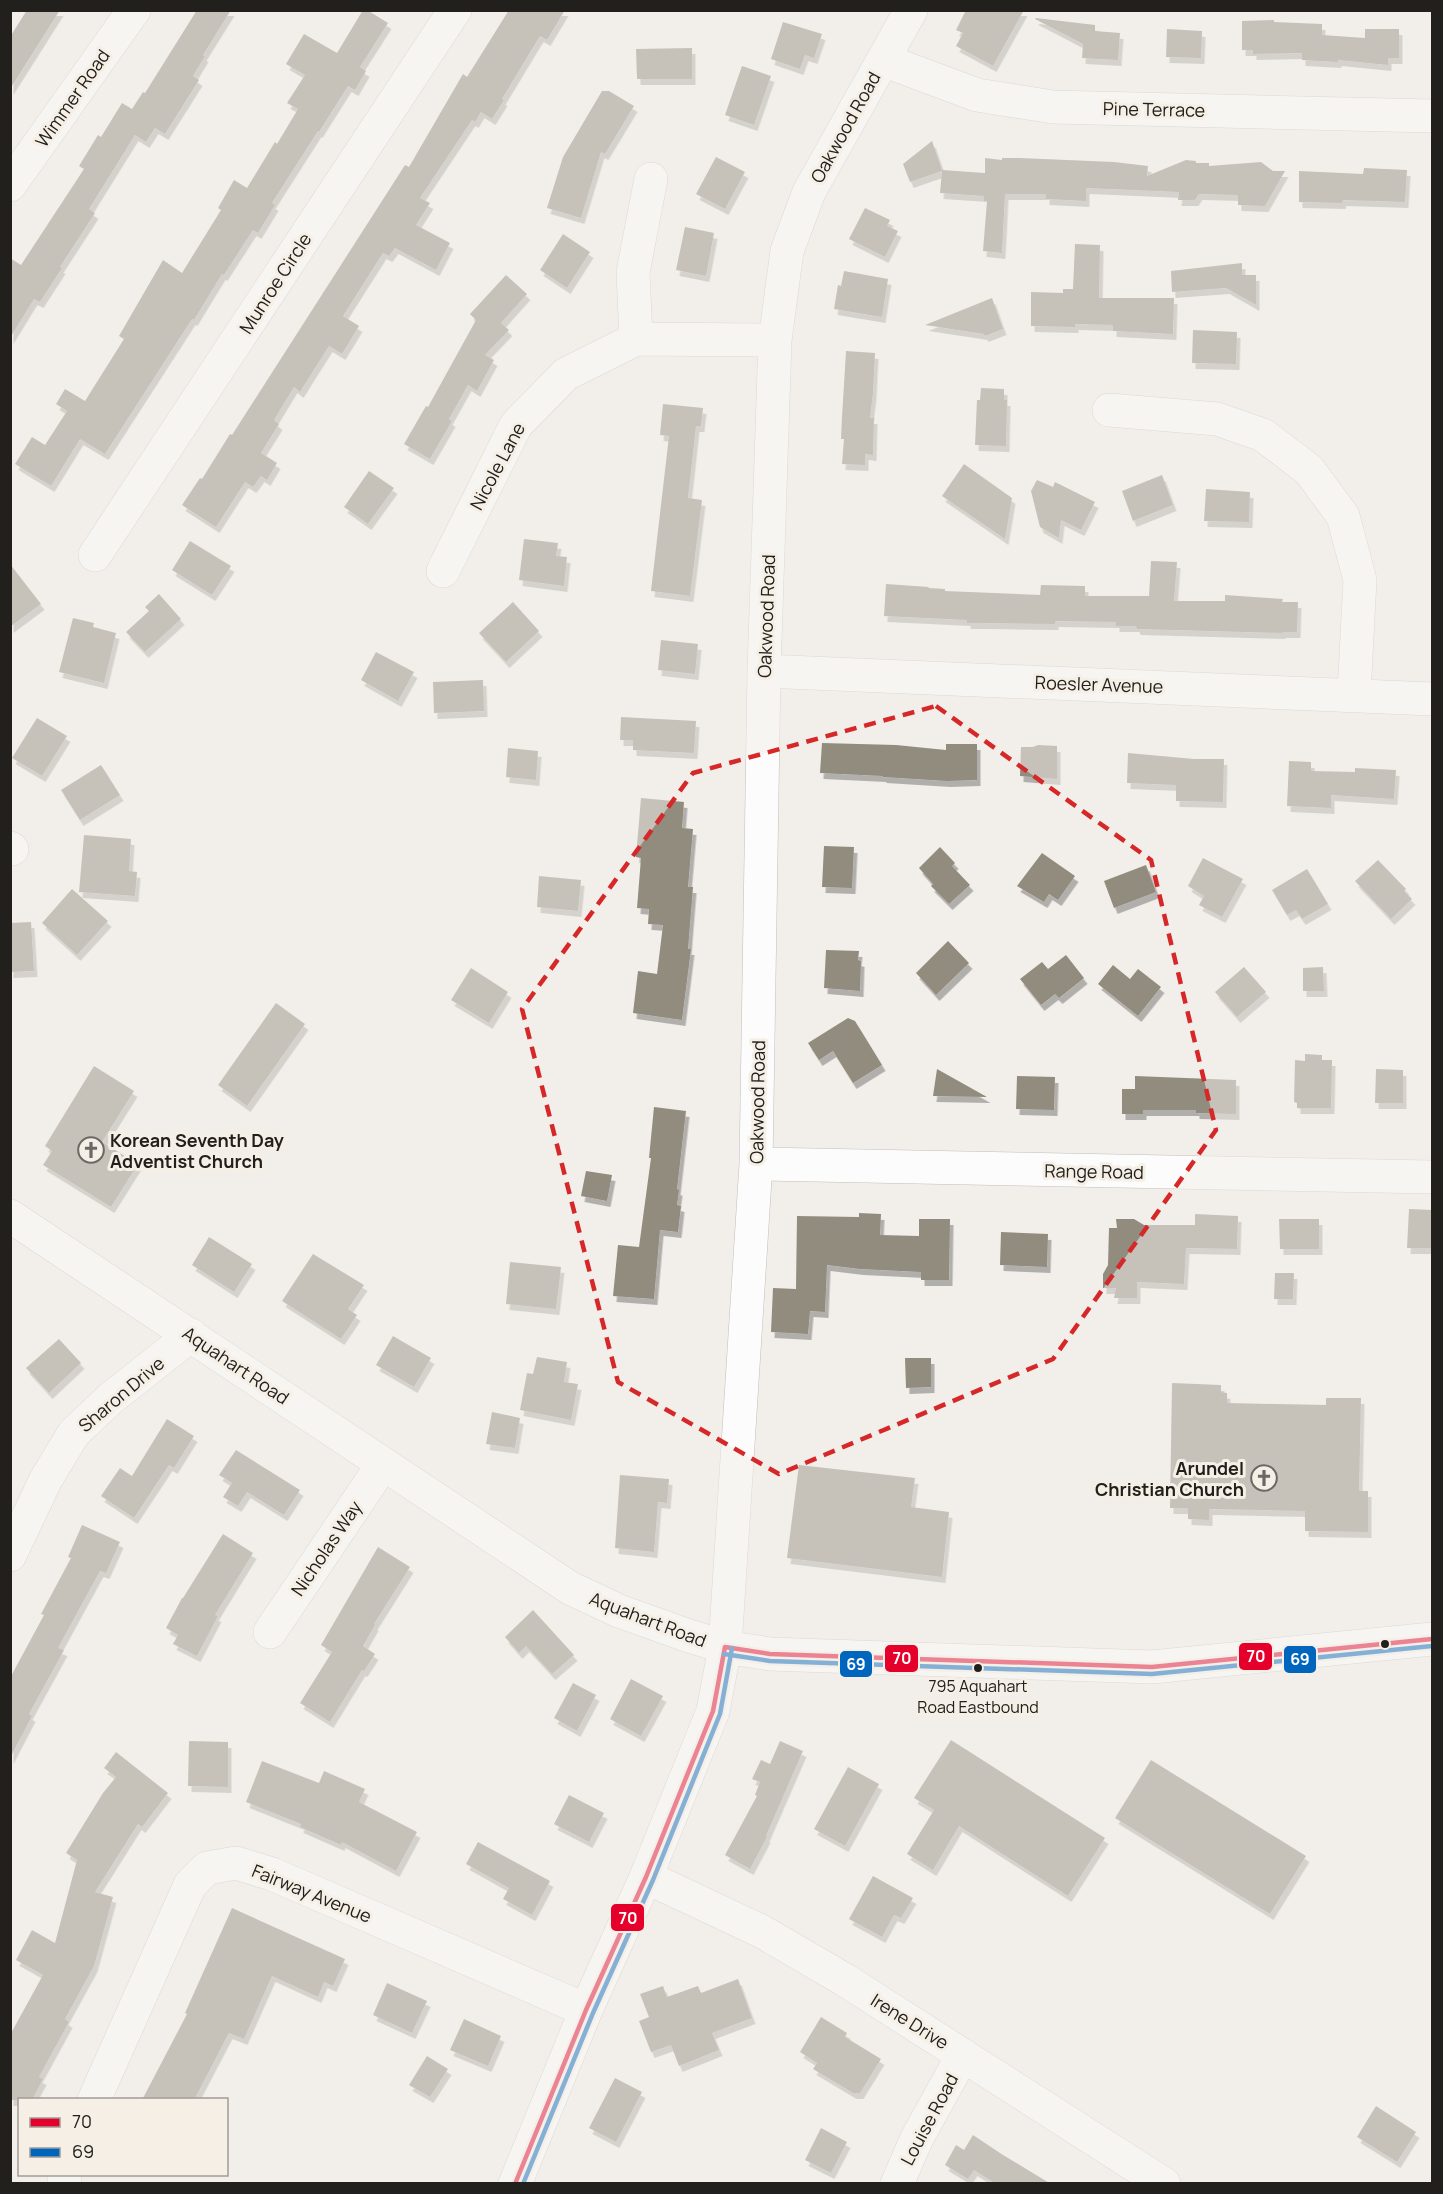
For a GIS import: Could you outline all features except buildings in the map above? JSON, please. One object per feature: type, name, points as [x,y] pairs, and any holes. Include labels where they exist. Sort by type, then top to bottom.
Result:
[{"type":"street","name":"Wimmer Road","points":[[10,185],[134,10]]},
{"type":"street","name":"Munroe Circle","points":[[95,555],[455,10]]},
{"type":"street","name":"Oakwood Road","points":[[515,2184],[586,2010],[646,1877],[713,1711],[725,1647],[756,1164],[764,671],[775,340],[787,251],[809,192],[911,10]]},
{"type":"street","name":"Pine Terrace","points":[[883,60],[977,95],[1053,107],[1432,116]]},
{"type":"street","points":[[636,339],[633,272],[651,179]]},
{"type":"street","name":"Nicole Lane","points":[[443,571],[516,425],[566,374],[636,339],[775,340]]},
{"type":"street","points":[[1109,410],[1217,419],[1263,435],[1309,470],[1343,516],[1360,580],[1354,694]]},
{"type":"street","name":"Roesler Avenue","points":[[764,671],[1432,699]]},
{"type":"street","name":"Range Road","points":[[756,1164],[1432,1177]]},
{"type":"street","name":"Aquahart Road","points":[[10,1216],[570,1588],[619,1611],[725,1647],[770,1654],[1152,1667],[1432,1639]]},
{"type":"street","name":"Sharon Drive","points":[[10,1555],[46,1479],[74,1433],[110,1399],[191,1335]]},
{"type":"street","name":"Nicholas Way","points":[[270,1632],[382,1464]]},
{"type":"street","name":"Fairway Avenue","points":[[95,2098],[190,1885],[207,1868],[236,1863],[272,1874],[586,2010]]},
{"type":"street","name":"Irene Drive","points":[[646,1877],[761,1931],[845,1980],[1164,2184]]},
{"type":"street","name":"Louise Road","points":[[897,2184],[917,2138],[963,2055]]},
{"type":"highlighted area","points":[[936,706],[1151,860],[1216,1130],[1053,1359],[779,1474],[618,1382],[522,1009],[693,773]]},
{"type":"transit line","name":"70","points":[[725,1647],[770,1654],[1152,1667],[1432,1639]]},
{"type":"transit line","name":"69","points":[[724,1654],[770,1661],[1152,1674],[1432,1646]]},
{"type":"transit line","name":"70","points":[[515,2184],[586,2010],[646,1877],[713,1711],[725,1647]]},
{"type":"transit line","name":"69","points":[[523,2184],[593,2013],[653,1880],[720,1714],[732,1648]]},
{"type":"place","name":"Korean Seventh Day Adventist Church","points":[[91,1150]]},
{"type":"place","name":"Arundel Christian Church","points":[[1264,1478]]},
{"type":"place","name":"795 Aquahart Road Eastbound","points":[[978,1668]]}]
